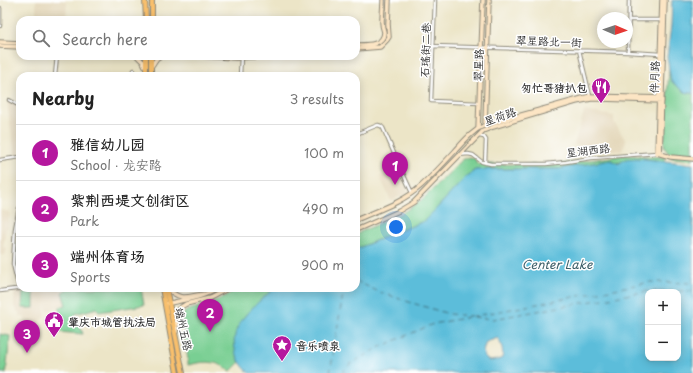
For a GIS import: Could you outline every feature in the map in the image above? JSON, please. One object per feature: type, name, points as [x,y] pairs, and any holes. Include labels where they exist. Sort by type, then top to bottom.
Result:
[{"type":"main road","points":[[145,0],[146,16]]},
{"type":"main road","points":[[152,0],[152,16]]},
{"type":"main road","points":[[147,60],[149,72]]},
{"type":"main road","points":[[147,72],[150,60]]},
{"type":"main road","name":"端州五路","points":[[163,292],[176,335],[183,373]]},
{"type":"main road","name":"端州五路","points":[[166,292],[176,373]]},
{"type":"street","points":[[360,45],[374,44],[381,40],[384,32],[382,24],[383,0]]},
{"type":"street","points":[[360,49],[380,47],[389,37],[389,0]]},
{"type":"street","name":"石瑶街二巷","points":[[435,0],[431,101],[479,103]]},
{"type":"street","name":"翠星路","points":[[478,128],[483,0]]},
{"type":"street","name":"翠星路","points":[[483,131],[485,125],[489,0]]},
{"type":"street","points":[[629,0],[629,12]]},
{"type":"street","name":"伴月路","points":[[662,54],[662,20],[664,0]]},
{"type":"street","name":"伴月路","points":[[659,154],[664,0]]},
{"type":"street","points":[[0,8],[0,26]]},
{"type":"street","points":[[633,20],[662,20]]},
{"type":"street","points":[[0,42],[16,43]]},
{"type":"street","points":[[0,46],[16,47]]},
{"type":"street","name":"翠星路北一街","points":[[433,46],[662,54]]},
{"type":"street","points":[[628,48],[628,52]]},
{"type":"street","points":[[580,50],[591,98]]},
{"type":"street","points":[[56,72],[57,60]]},
{"type":"street","points":[[141,60],[148,68],[155,60]]},
{"type":"street","points":[[240,72],[241,60]]},
{"type":"street","name":"星荷路","points":[[360,219],[413,193],[439,168],[464,140],[478,128],[485,125],[591,98],[660,99]]},
{"type":"street","name":"星荷路","points":[[360,228],[399,211],[414,202],[483,131],[591,98]]},
{"type":"street","points":[[9,100],[16,104]]},
{"type":"street","points":[[478,118],[485,118]]},
{"type":"street","points":[[360,132],[378,125],[383,128],[413,193]]},
{"type":"street","points":[[459,155],[473,155],[485,163],[486,140],[484,137],[479,136]]},
{"type":"street","points":[[464,140],[469,145]]},
{"type":"street","name":"星湖西路","points":[[485,163],[546,164],[591,158],[659,154],[671,157],[693,159]]},
{"type":"street","points":[[0,160],[16,158]]},
{"type":"street","points":[[380,210],[384,218]]},
{"type":"street","points":[[16,224],[13,264],[16,276]]},
{"type":"street","points":[[0,291],[16,289]]},
{"type":"street","points":[[172,292],[182,297],[209,294]]},
{"type":"street","points":[[167,304],[201,297],[212,292]]},
{"type":"street","points":[[176,335],[176,319],[178,309],[186,304],[210,298],[221,292]]},
{"type":"shaded area","points":[[36,0],[64,0],[67,2],[66,16],[44,16],[40,15],[40,13],[36,13]]},
{"type":"shaded area","points":[[13,102],[16,104],[15,155],[7,103]]},
{"type":"shaded area","points":[[584,111],[614,116],[614,122],[626,141],[622,151],[574,145]]},
{"type":"shaded area","points":[[399,169],[409,193],[391,201],[380,177]]},
{"type":"shaded area","points":[[0,210],[10,212],[3,247],[7,248],[5,255],[0,255]]},
{"type":"shaded area","points":[[14,292],[61,292],[66,305],[47,311],[44,303],[46,315],[38,323],[26,322],[24,317],[20,316],[16,308],[14,308]]},
{"type":"green space","points":[[669,69],[671,81],[684,92],[693,94],[693,160],[672,158],[664,147]]},
{"type":"green space","points":[[625,155],[665,157],[665,161],[634,158],[619,163],[611,160],[559,169],[475,170],[465,178],[424,221],[360,247],[360,232],[402,213],[416,204],[462,160],[469,157],[475,159],[477,164],[553,165]]},
{"type":"green space","points":[[62,292],[142,292],[144,305],[99,312],[97,308],[75,314],[83,334],[58,332],[60,307],[66,305]]},
{"type":"green space","points":[[232,292],[271,292],[248,312],[240,322],[235,348],[240,362],[231,371],[226,367],[210,362],[188,365],[182,320],[184,313],[188,310],[222,298]]},
{"type":"green space","points":[[23,293],[34,293],[34,308],[22,308]]},
{"type":"green space","points":[[0,334],[10,336],[6,373],[0,373]]},
{"type":"water","points":[[672,0],[693,0],[693,94],[684,92],[671,81],[667,57],[671,26]]},
{"type":"water","name":"Center Lake","points":[[636,158],[693,164],[693,373],[249,373],[241,364],[235,347],[237,328],[256,304],[270,292],[360,292],[360,247],[424,221],[465,178],[475,170],[558,169],[611,160],[619,163],[626,159]],"holes":[[[498,338],[502,350],[502,358],[498,360],[489,361],[483,353],[486,342]]]},
{"type":"ferry route","points":[[342,373],[350,364],[380,347],[433,324],[651,282],[693,283]]},
{"type":"ferry route","points":[[360,283],[377,291],[449,314],[471,316]]},
{"type":"ferry route","points":[[474,317],[493,319],[648,291],[693,291]]},
{"type":"ferry route","points":[[330,373],[343,292]]},
{"type":"place","name":"匆忙哥猪扒包","points":[[601,104]]},
{"type":"place","name":"雅信幼儿园","points":[[395,185]]},
{"type":"place","name":"紫荆西堤文创街区","points":[[210,332]]},
{"type":"place","name":"肇庆市城管执法局","points":[[54,338]]},
{"type":"place","name":"端州体育场","points":[[27,353]]},
{"type":"place","name":"音乐喷泉","points":[[282,362]]}]
